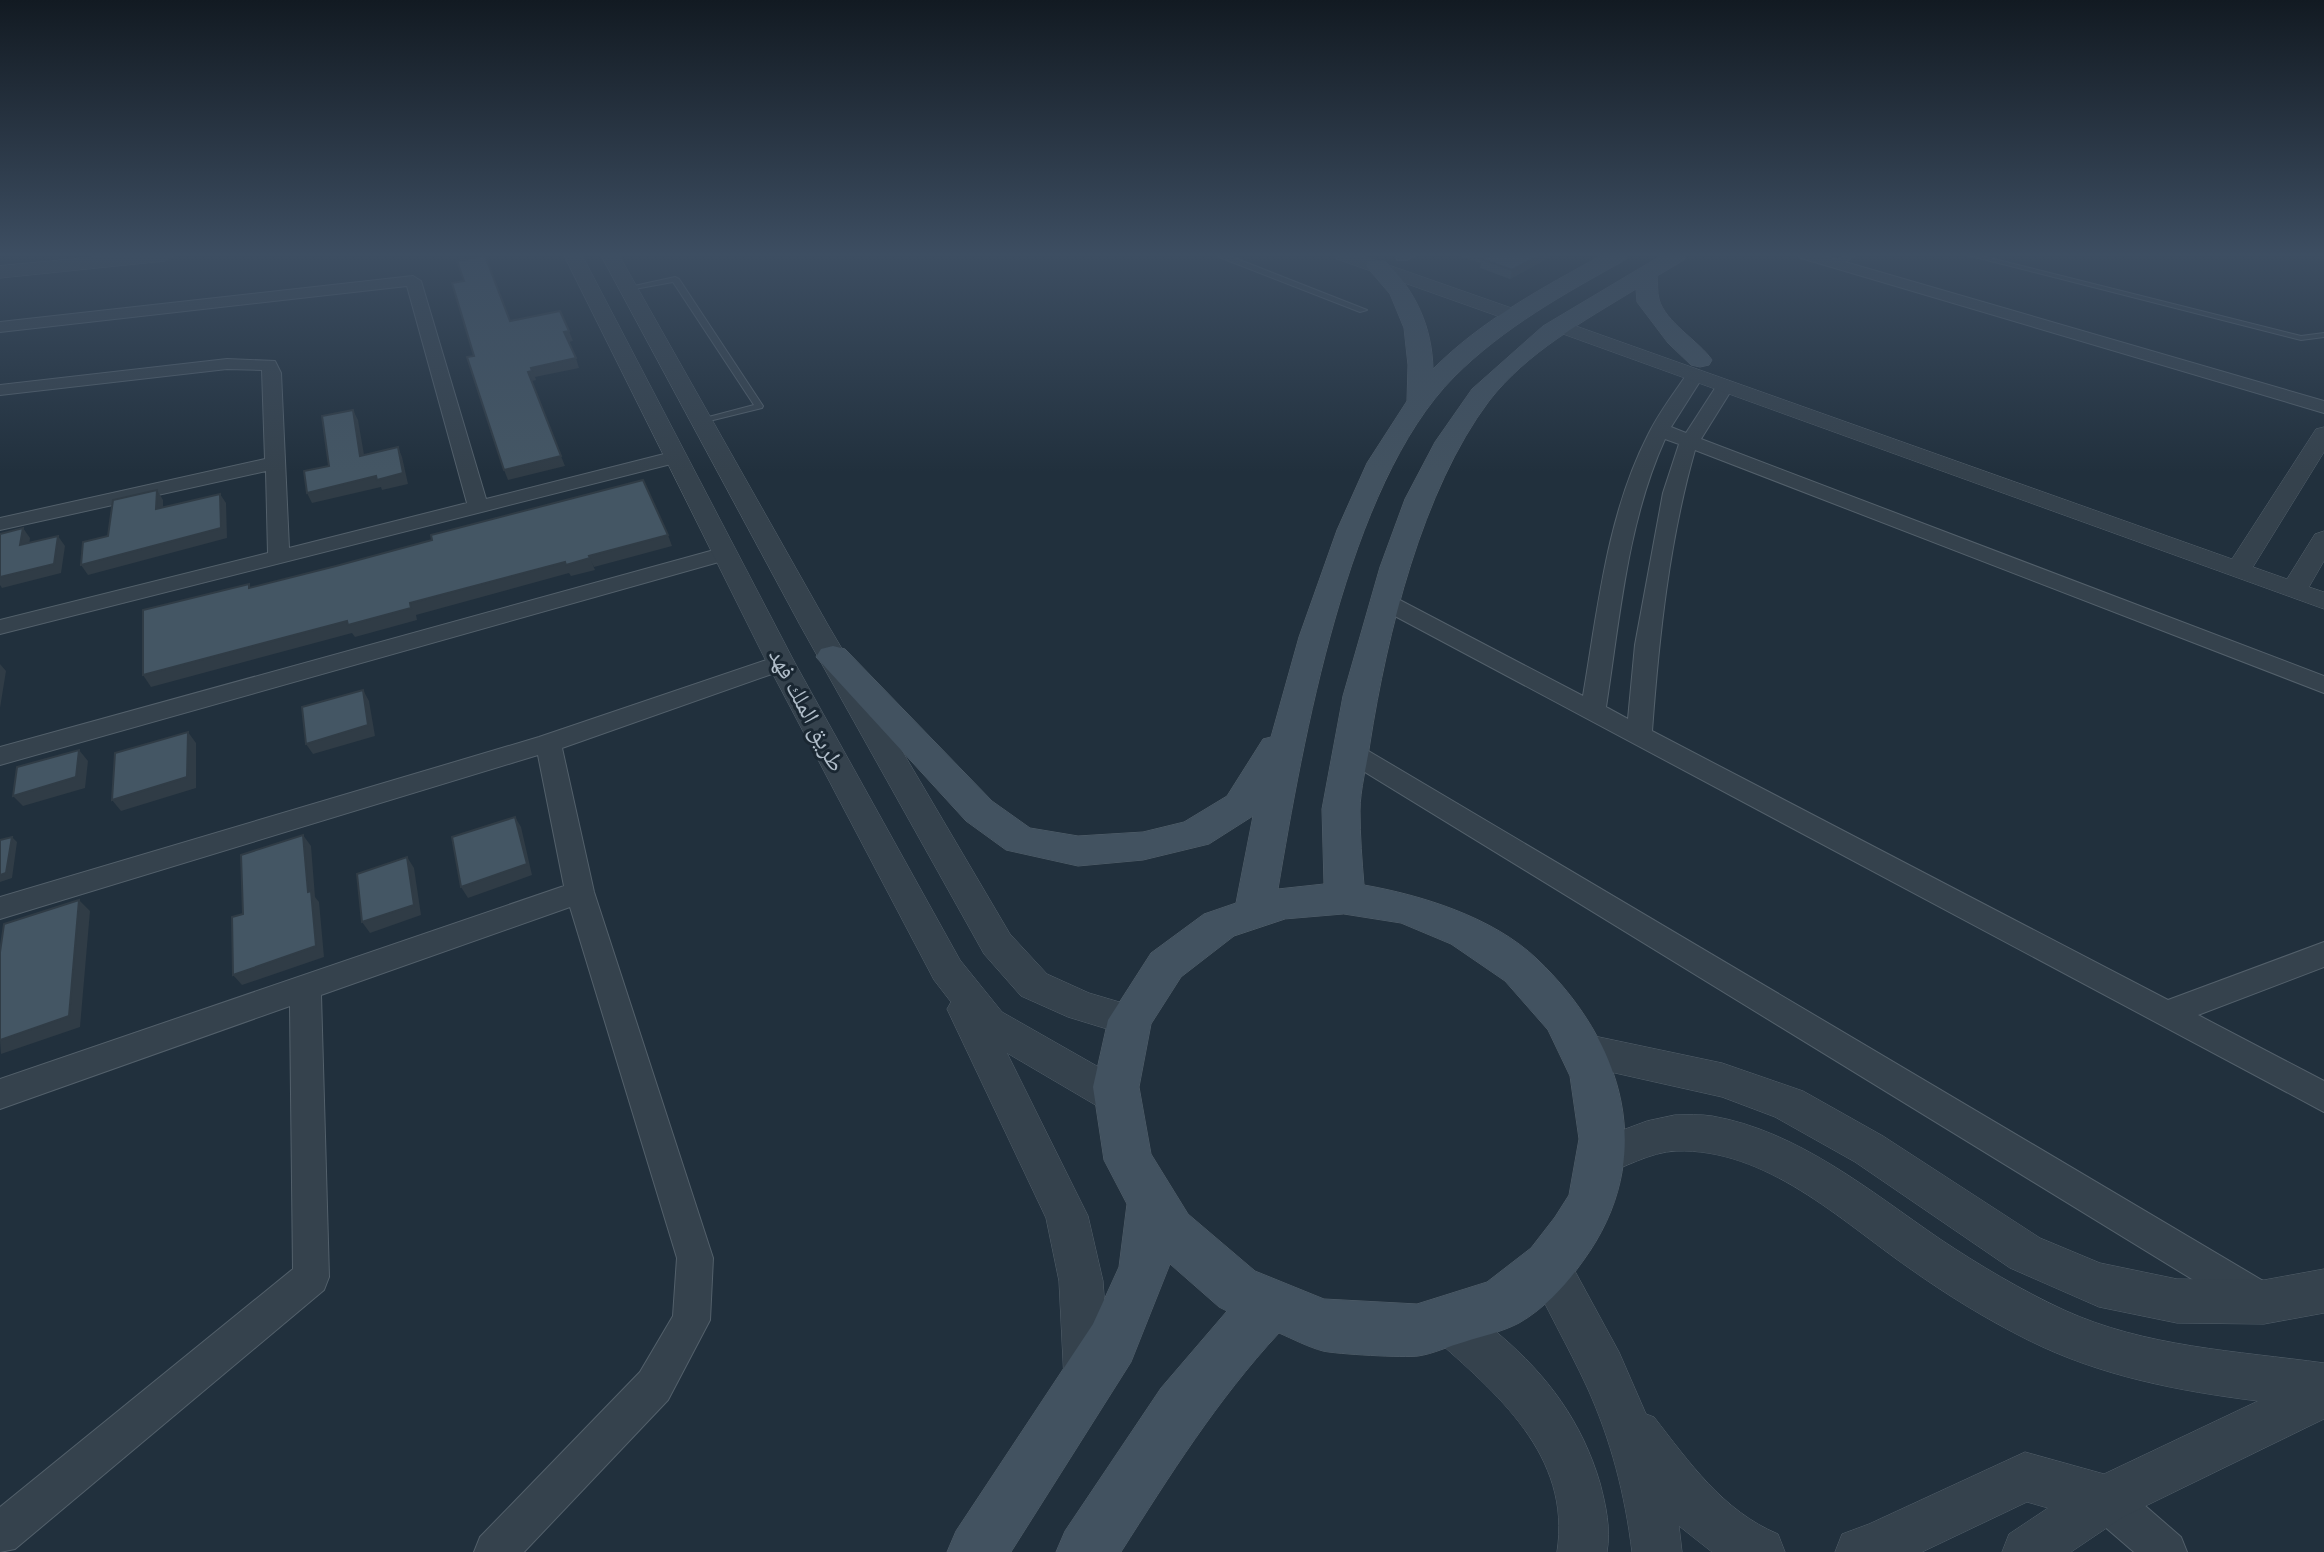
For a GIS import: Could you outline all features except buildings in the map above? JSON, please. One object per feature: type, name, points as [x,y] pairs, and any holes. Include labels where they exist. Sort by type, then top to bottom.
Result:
[{"type":"main road","points":[[1413,327],[1423,367],[1420,402]]},
{"type":"main road","points":[[1254,913],[1302,677],[1341,556],[1371,483],[1399,429],[1420,402],[1469,349],[1498,327]]},
{"type":"main road","points":[[1344,898],[1341,809],[1360,696],[1419,499],[1448,442],[1481,394],[1514,362],[1559,327]]},
{"type":"main road","points":[[1668,327],[1698,368]]},
{"type":"main road","points":[[833,657],[979,811],[1020,840],[1078,851],[1143,846],[1195,834],[1240,806],[1291,723]]},
{"type":"main road","points":[[1344,898],[1406,908],[1466,932],[1520,968],[1563,1017],[1593,1075],[1603,1139],[1592,1202],[1549,1266],[1501,1304],[1417,1330],[1324,1325],[1237,1289],[1170,1231],[1128,1160],[1116,1087],[1130,1020],[1166,965],[1219,925],[1254,913],[1283,903],[1344,898]]},
{"type":"main road","points":[[977,1552],[1112,1343],[1144,1269],[1152,1202]]},
{"type":"main road","points":[[1086,1552],[1181,1409],[1223,1354],[1271,1303]]},
{"type":"street","points":[[426,327],[478,507]]},
{"type":"street","name":"طريق الملك فهد","points":[[610,327],[781,663],[947,970],[989,1023],[1118,1098]]},
{"type":"street","name":"طريق الملك فهد","points":[[651,327],[833,657],[997,944],[1034,985],[1082,1006],[1130,1020]]},
{"type":"street","points":[[1585,327],[2243,562]]},
{"type":"street","points":[[2066,327],[2324,407]]},
{"type":"street","points":[[0,390],[227,364],[270,365],[279,557]]},
{"type":"street","points":[[1698,368],[1725,386],[2307,582],[2324,601]]},
{"type":"street","points":[[1593,712],[1620,556],[1638,481],[1660,430],[1698,368]]},
{"type":"street","points":[[1639,736],[1647,645],[1673,493],[1690,442],[1725,386]]},
{"type":"street","points":[[1660,430],[2324,685]]},
{"type":"street","points":[[2243,562],[2324,434]]},
{"type":"street","points":[[0,627],[676,457]]},
{"type":"street","points":[[0,524],[276,463]]},
{"type":"street","points":[[2307,582],[2324,539]]},
{"type":"street","points":[[0,756],[725,553]]},
{"type":"street","points":[[1386,602],[2324,1097]]},
{"type":"street","points":[[0,908],[548,743],[781,663]]},
{"type":"street","points":[[495,1552],[654,1386],[691,1320],[695,1258],[580,892],[548,743]]},
{"type":"street","points":[[1351,752],[2264,1302]]},
{"type":"street","points":[[0,1094],[580,892]]},
{"type":"street","points":[[2166,1014],[2324,954]]},
{"type":"street","points":[[947,970],[1067,1216],[1081,1281],[1087,1382]]},
{"type":"street","points":[[0,1534],[311,1277],[305,988]]},
{"type":"street","points":[[1580,1050],[1721,1080],[1789,1104],[1869,1149],[2025,1253],[2099,1285],[2177,1301],[2264,1302],[2324,1291]]},
{"type":"street","points":[[1600,1157],[1675,1133],[1728,1137],[1793,1165],[1858,1205],[1953,1273],[2048,1326],[2142,1360],[2324,1386]]},
{"type":"street","points":[[1549,1266],[1584,1329],[1627,1421],[1654,1513],[1657,1552]]},
{"type":"street","points":[[1448,1320],[1522,1385],[1554,1425],[1573,1468],[1586,1532],[1582,1552]]},
{"type":"street","points":[[2027,1552],[2105,1499],[2324,1394]]},
{"type":"street","points":[[1627,1421],[1693,1506],[1751,1550],[1760,1552]]},
{"type":"street","points":[[1860,1552],[1873,1549],[2025,1477],[2105,1499],[2166,1552]]},
{"type":"lane","points":[[701,420],[759,406],[707,327]]},
{"type":"lane","points":[[2259,327],[2301,338],[2324,335]]}]
